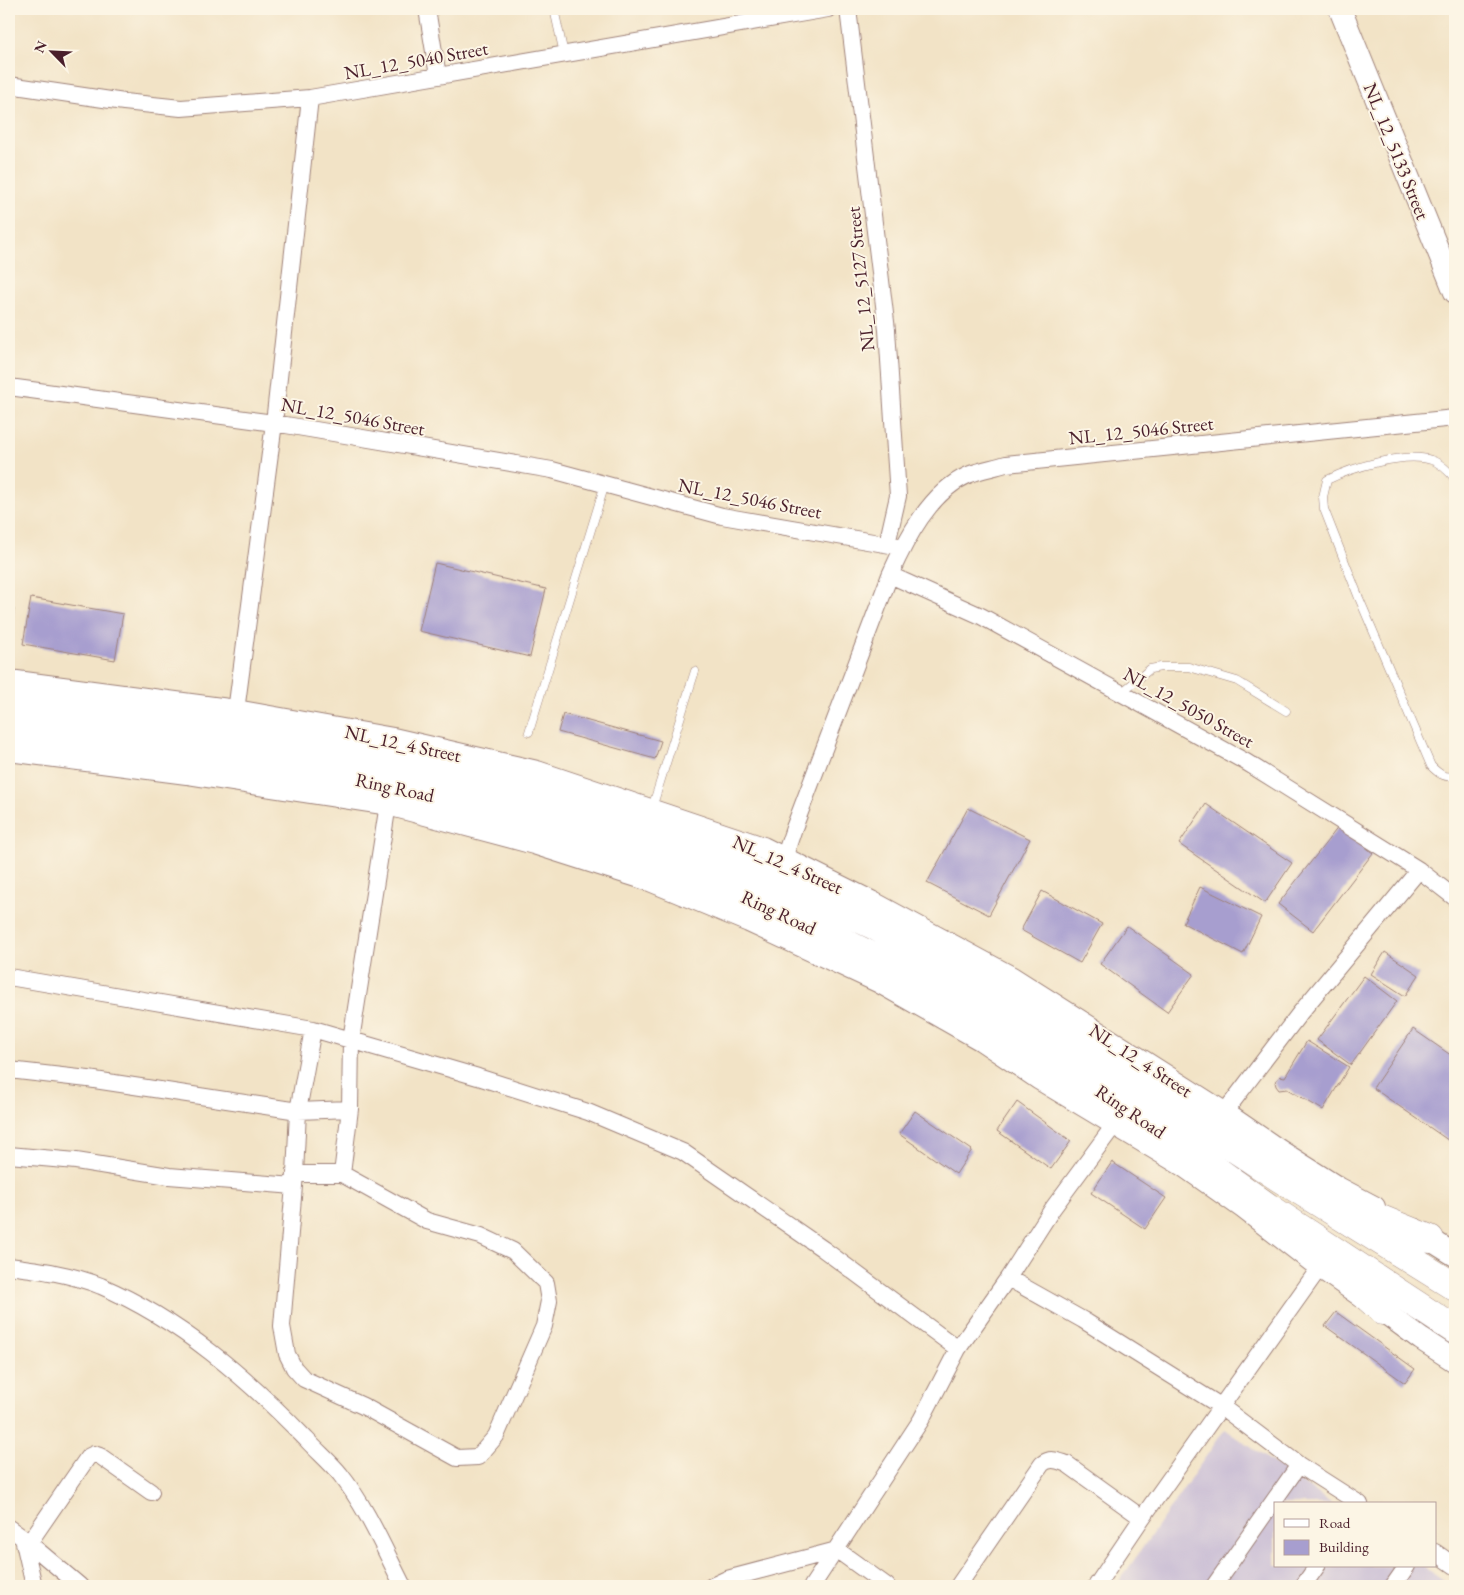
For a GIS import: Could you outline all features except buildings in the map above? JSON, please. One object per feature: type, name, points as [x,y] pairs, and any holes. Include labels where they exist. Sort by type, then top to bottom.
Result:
[{"type":"highway","name":"Ring Road","points":[[9,705],[272,738],[384,758],[511,787],[703,849],[873,925],[1019,1006],[1278,1177],[1455,1287]]},
{"type":"highway","name":"Ring Road","points":[[9,727],[262,761],[406,789],[482,806],[669,862],[819,930],[910,975],[1004,1028],[1137,1113],[1268,1207],[1455,1330]]},
{"type":"highway","points":[[1278,1177],[1430,1238]]},
{"type":"highway","points":[[1268,1207],[1383,1311]]},
{"type":"street","points":[[426,9],[438,76]]},
{"type":"street","name":"NL_12_5040 Street","points":[[9,85],[62,91],[124,102],[182,108],[310,98],[828,9]]},
{"type":"street","name":"NL_12_5127 Street","points":[[848,9],[888,330],[898,496],[895,545]]},
{"type":"street","name":"NL_12_5133 Street","points":[[1340,9],[1455,292]]},
{"type":"street","points":[[236,712],[274,423],[310,98]]},
{"type":"street","name":"NL_12_5046 Street","points":[[9,387],[274,423],[552,470],[722,516],[895,545],[946,490],[968,475],[1006,464],[1455,418]]},
{"type":"street","points":[[784,858],[890,575],[895,545]]},
{"type":"street","name":"NL_12_5050 Street","points":[[890,575],[981,616],[1246,762],[1419,870],[1455,898]]},
{"type":"street","name":"NL_12_4 Street","points":[[9,681],[236,712],[394,740],[538,772],[763,848],[1012,978],[1338,1188],[1430,1238],[1455,1254]]},
{"type":"street","points":[[9,750],[187,772],[388,804],[534,843],[650,880],[749,920],[878,980],[982,1040],[1040,1079],[1183,1165],[1421,1340],[1455,1361]]},
{"type":"street","points":[[342,1174],[350,1109],[351,1040],[388,804]]},
{"type":"street","points":[[1224,1113],[1300,1013],[1419,870]]},
{"type":"street","points":[[9,976],[314,1029],[478,1077],[588,1112],[683,1152],[823,1249],[958,1349]]},
{"type":"street","points":[[9,1155],[76,1161],[169,1176],[294,1180],[342,1174],[426,1220],[481,1236],[513,1251],[546,1283],[549,1301],[544,1326],[496,1436],[478,1457],[457,1458],[363,1406],[304,1379],[294,1368],[287,1354],[282,1326],[294,1180],[298,1111],[314,1029]]},
{"type":"street","points":[[9,1070],[88,1079],[298,1111],[350,1109]]},
{"type":"street","points":[[812,1586],[921,1420],[958,1349],[1008,1278],[1053,1208],[1115,1124]]},
{"type":"street","points":[[9,1266],[50,1271],[101,1286],[156,1314],[205,1348],[269,1401],[340,1474],[364,1510],[403,1586]]},
{"type":"street","points":[[1096,1586],[1320,1267]]},
{"type":"street","points":[[1008,1278],[1083,1320],[1222,1407],[1299,1465],[1357,1502]]},
{"type":"street","points":[[34,1586],[26,1541],[88,1457],[94,1454],[100,1456],[151,1492]]},
{"type":"street","points":[[958,1586],[1042,1464],[1048,1460],[1056,1460],[1067,1464],[1142,1518]]},
{"type":"street","points":[[1214,1586],[1299,1465]]},
{"type":"street","points":[[9,1528],[74,1583]]},
{"type":"street","points":[[712,1586],[727,1579],[754,1579],[837,1550]]},
{"type":"street","points":[[837,1550],[887,1586]]},
{"type":"street","points":[[1436,1553],[1455,1566]]},
{"type":"street","points":[[1303,1586],[1316,1568]]},
{"type":"street","points":[[1393,1586],[1406,1568]]},
{"type":"lane","points":[[554,9],[564,54]]},
{"type":"lane","points":[[1455,479],[1433,460],[1413,456],[1401,457],[1339,474],[1327,480],[1323,497],[1324,509],[1358,598],[1431,766],[1440,774],[1448,777],[1455,776]]},
{"type":"lane","points":[[529,732],[605,484]]},
{"type":"lane","points":[[1121,693],[1150,669],[1189,667],[1237,681],[1286,712]]},
{"type":"lane","points":[[651,810],[695,671]]},
{"type":"shaded area","points":[[1225,1429],[1329,1502],[1274,1502],[1274,1568],[1425,1568],[1451,1586],[1116,1586]]}]
